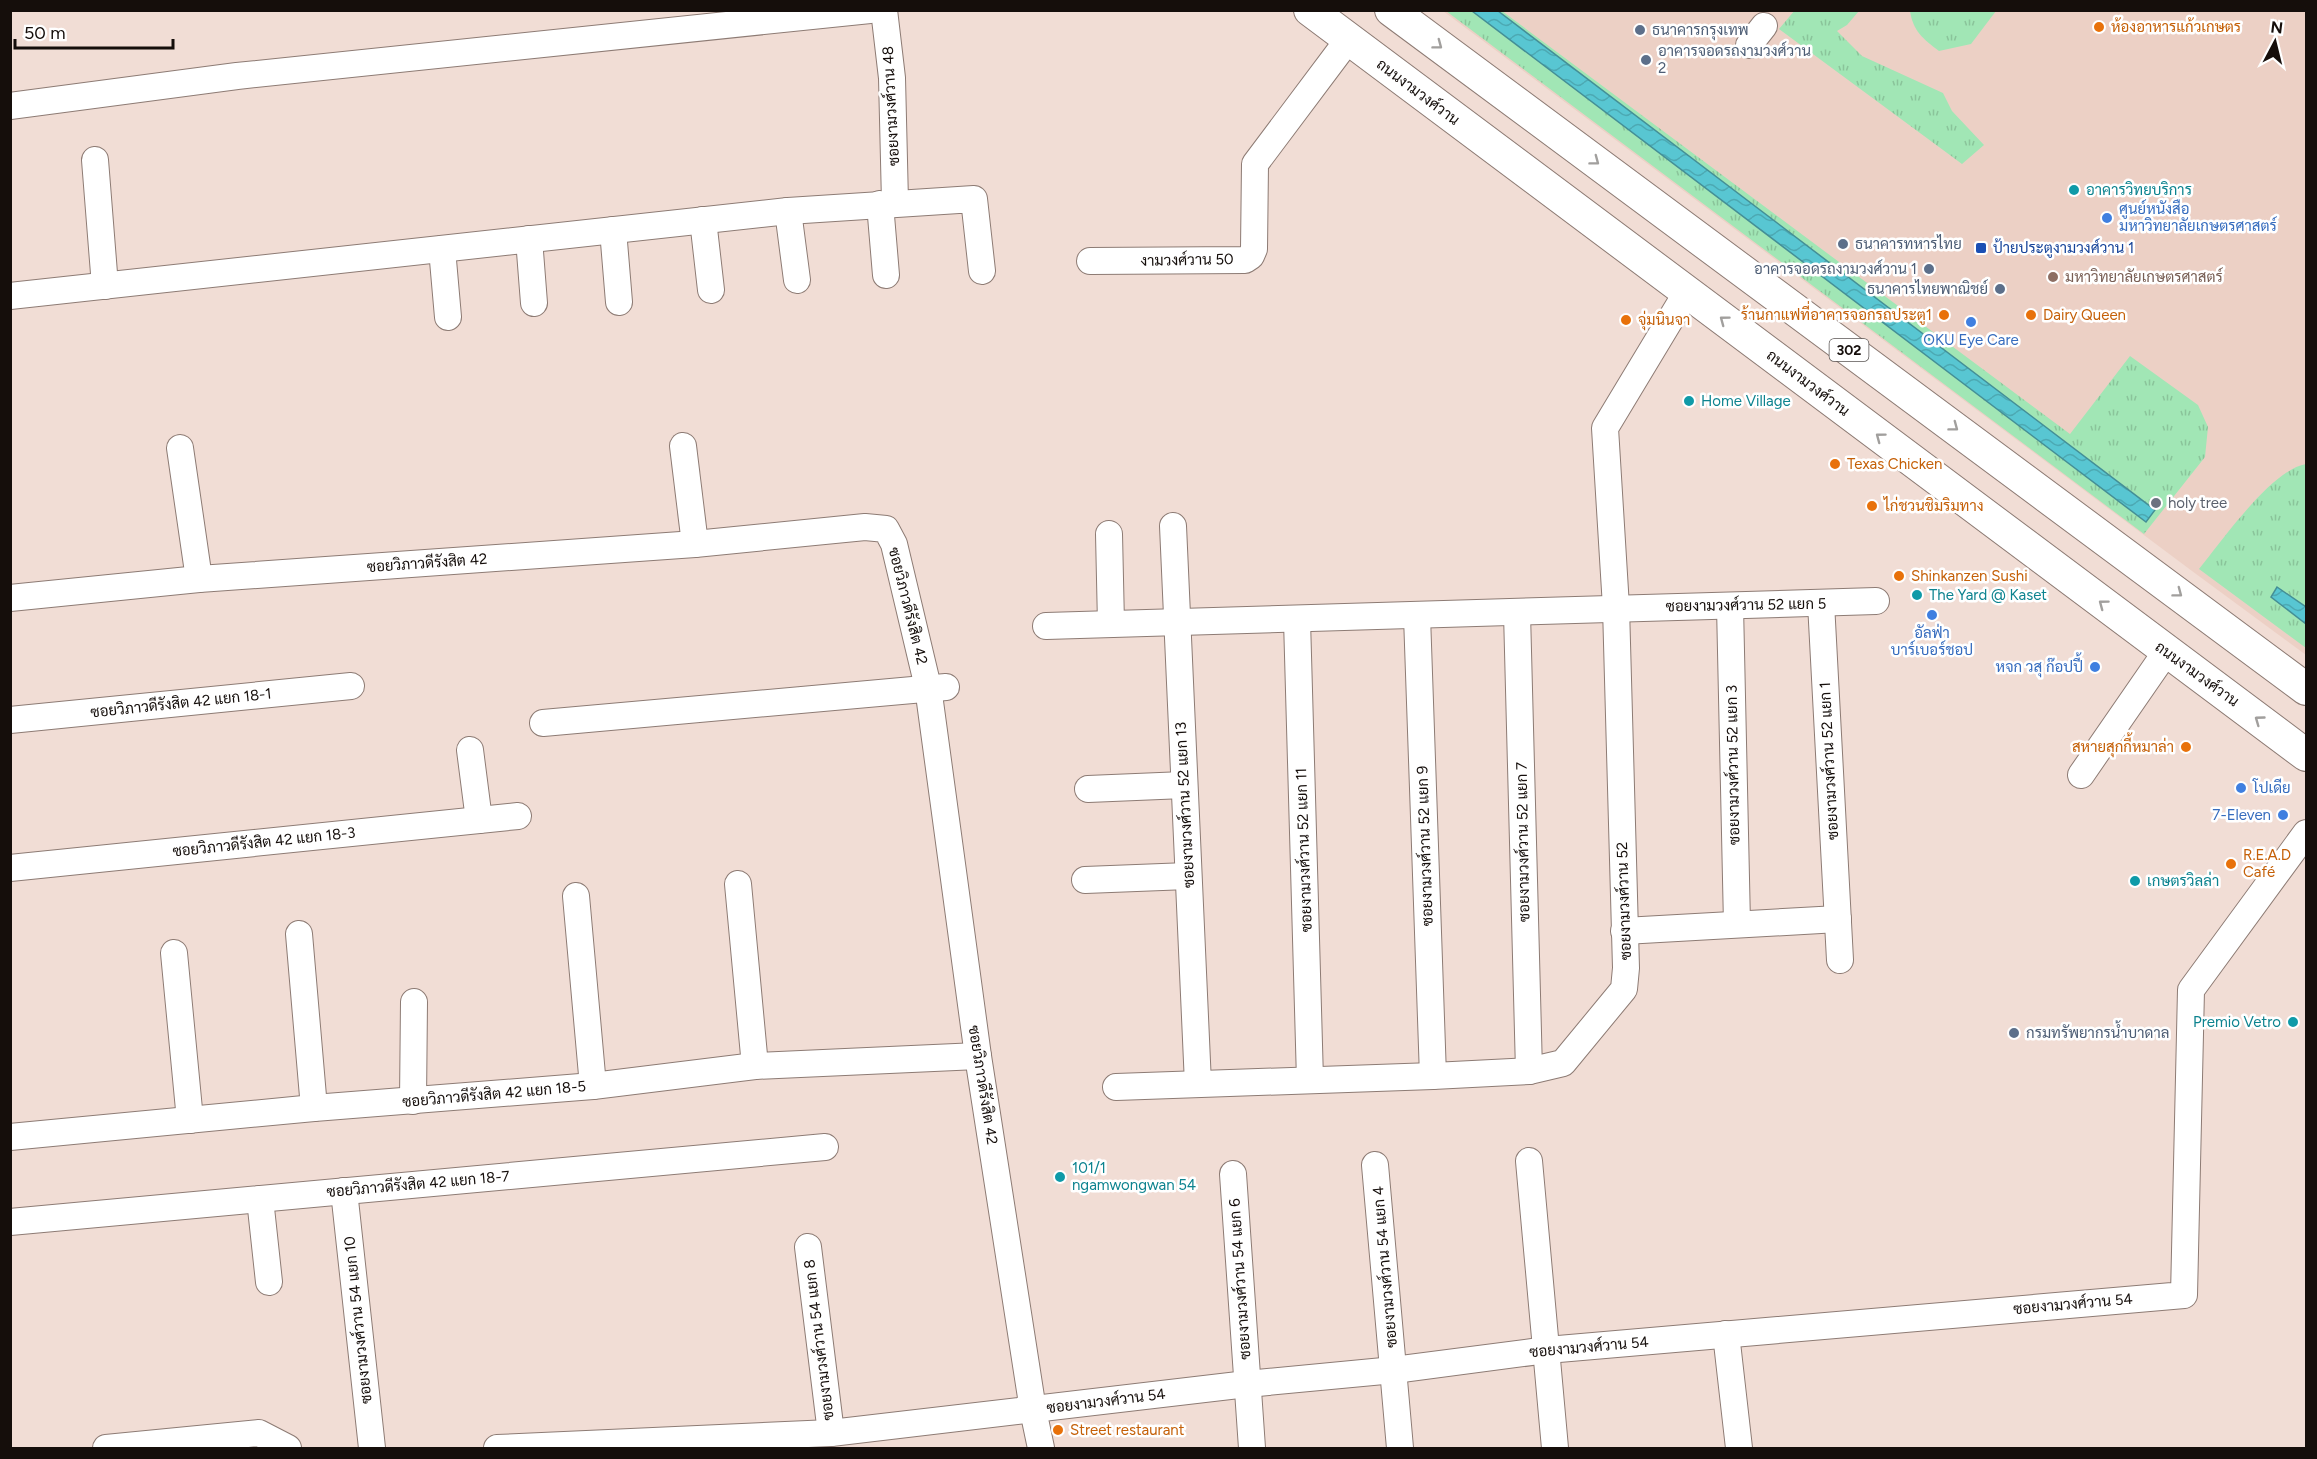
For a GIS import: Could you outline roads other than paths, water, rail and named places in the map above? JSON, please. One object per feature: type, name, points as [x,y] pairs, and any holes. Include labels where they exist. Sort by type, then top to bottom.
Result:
[{"type":"main road","name":"ถนนงามวงศ์วาน","points":[[1310,10],[2166,652],[2307,755]]},
{"type":"main road","name":"302","points":[[1391,10],[2307,688]]},
{"type":"street","points":[[10,106],[249,75],[870,10]]},
{"type":"street","name":"ซอยงามวงศ์วาน 48","points":[[884,10],[892,78],[886,275]]},
{"type":"street","name":"งามวงศ์วาน 50","points":[[1090,261],[1245,260],[1251,256],[1254,249],[1255,164],[1348,40]]},
{"type":"street","points":[[95,160],[105,286]]},
{"type":"street","points":[[10,296],[788,211],[974,198],[982,271]]},
{"type":"street","points":[[788,211],[797,280]]},
{"type":"street","points":[[703,220],[711,290]]},
{"type":"street","points":[[613,230],[619,302]]},
{"type":"street","points":[[529,239],[534,303]]},
{"type":"street","points":[[442,249],[448,317]]},
{"type":"street","name":"ซอยงามวงศ์วาน 52","points":[[1116,1087],[1433,1077],[1529,1071],[1563,1064],[1624,988],[1626,968],[1616,608],[1605,428],[1687,292]]},
{"type":"street","points":[[683,446],[695,544]]},
{"type":"street","points":[[180,448],[200,579]]},
{"type":"street","name":"ซอยวิภาวดีรังสิต 42","points":[[10,598],[200,579],[695,544],[866,526],[886,530],[894,544],[937,687],[978,1056],[1041,1449]]},
{"type":"street","name":"ซอยงามวงศ์วาน 52 แยก 13","points":[[1173,526],[1198,1084]]},
{"type":"street","points":[[1109,534],[1111,624]]},
{"type":"street","name":"ซอยงามวงศ์วาน 52 แยก 5","points":[[1046,626],[1876,601]]},
{"type":"street","name":"ซอยงามวงศ์วาน 52 แยก 1","points":[[1821,603],[1840,960]]},
{"type":"street","name":"ซอยงามวงศ์วาน 52 แยก 3","points":[[1730,606],[1737,924]]},
{"type":"street","name":"ซอยงามวงศ์วาน 52 แยก 7","points":[[1517,613],[1529,1071]]},
{"type":"street","name":"ซอยงามวงศ์วาน 52 แยก 9","points":[[1417,616],[1433,1077]]},
{"type":"street","name":"ซอยงามวงศ์วาน 52 แยก 11","points":[[1297,620],[1310,1080]]},
{"type":"street","points":[[2081,775],[2166,652]]},
{"type":"street","name":"ซอยวิภาวดีรังสิต 42 แยก 18-1","points":[[10,720],[351,686]]},
{"type":"street","points":[[543,723],[937,687]]},
{"type":"street","points":[[470,750],[479,820]]},
{"type":"street","points":[[1088,789],[1184,785]]},
{"type":"street","name":"ซอยวิภาวดีรังสิต 42 แยก 18-3","points":[[10,868],[518,816]]},
{"type":"street","name":"ซอยงามวงศ์วาน 54","points":[[496,1449],[746,1443],[1247,1384],[1394,1370],[1547,1350],[2184,1295],[2191,990],[2307,833]]},
{"type":"street","points":[[1085,880],[1188,876]]},
{"type":"street","points":[[738,884],[755,1066]]},
{"type":"street","points":[[576,897],[592,1086]]},
{"type":"street","points":[[1624,931],[1838,919]]},
{"type":"street","points":[[299,934],[314,1108]]},
{"type":"street","points":[[174,953],[190,1120]]},
{"type":"street","points":[[413,1101],[414,1002]]},
{"type":"street","name":"ซอยวิภาวดีรังสิต 42 แยก 18-5","points":[[10,1137],[314,1108],[592,1086],[755,1066],[978,1056]]},
{"type":"street","name":"ซอยวิภาวดีรังสิต 42 แยก 18-7","points":[[10,1222],[825,1147]]},
{"type":"street","points":[[1529,1161],[1555,1449]]},
{"type":"street","name":"ซอยงามวงศ์วาน 54 แยก 4","points":[[1375,1165],[1400,1449]]},
{"type":"street","name":"ซอยงามวงศ์วาน 54 แยก 6","points":[[1233,1174],[1252,1449]]},
{"type":"street","name":"ซอยงามวงศ์วาน 54 แยก 10","points":[[344,1191],[372,1449]]},
{"type":"street","points":[[260,1199],[269,1282]]},
{"type":"street","name":"ซอยงามวงศ์วาน 54 แยก 8","points":[[808,1247],[831,1433]]},
{"type":"street","points":[[1726,1334],[1739,1449]]},
{"type":"street","points":[[106,1449],[259,1433],[288,1449]]},
{"type":"water","points":[[1472,11],[1498,11],[2155,510],[2146,522]]},
{"type":"water","points":[[2277,587],[2306,607],[2306,624],[2271,597]]},
{"type":"place","name":"ห้องอาหารแก้วเกษตร","points":[[2099,27]]},
{"type":"place","name":"ธนาคารกรุงเทพ","points":[[1640,30]]},
{"type":"place","name":"อาคารจอดรถงามวงศ์วาน 2","points":[[1646,60]]},
{"type":"place","name":"อาคารวิทยบริการ","points":[[2074,190]]},
{"type":"place","name":"ศูนย์หนังสือ มหาวิทยาลัยเกษตรศาสตร์","points":[[2107,218]]},
{"type":"place","name":"ธนาคารทหารไทย","points":[[1843,244]]},
{"type":"place","name":"ป้ายประตูงามวงศ์วาน 1","points":[[1981,248]]},
{"type":"place","name":"อาคารจอดรถงามวงศ์วาน 1","points":[[1929,269]]},
{"type":"place","name":"มหาวิทยาลัยเกษตรศาสตร์","points":[[2053,277]]},
{"type":"place","name":"ธนาคารไทยพาณิชย์","points":[[2000,289]]},
{"type":"place","name":"ร้านกาแฟที่อาคารจอกรถประตู1","points":[[1944,315]]},
{"type":"place","name":"Dairy Queen","points":[[2031,315]]},
{"type":"place","name":"จุ่มนินจา","points":[[1626,320]]},
{"type":"place","name":"OKU Eye Care","points":[[1971,322]]},
{"type":"place","name":"Home Village","points":[[1689,401]]},
{"type":"place","name":"Texas Chicken","points":[[1835,464]]},
{"type":"place","name":"holy tree","points":[[2156,503]]},
{"type":"place","name":"ไก่ชวนชิมริมทาง","points":[[1872,506]]},
{"type":"place","name":"Shinkanzen Sushi","points":[[1899,576]]},
{"type":"place","name":"The Yard @ Kaset","points":[[1917,595]]},
{"type":"place","name":"อัลฟ่า บาร์เบอร์ชอป","points":[[1932,615]]},
{"type":"place","name":"หจก วสุ ก๊อปปี้","points":[[2095,667]]},
{"type":"place","name":"สหายสุกกี้หมาล่า","points":[[2186,747]]},
{"type":"place","name":"โปเดีย","points":[[2241,788]]},
{"type":"place","name":"7-Eleven","points":[[2283,815]]},
{"type":"place","name":"R.E.A.D Café","points":[[2231,864]]},
{"type":"place","name":"เกษตรวิลล่า","points":[[2135,881]]},
{"type":"place","name":"Premio Vetro","points":[[2293,1022]]},
{"type":"place","name":"กรมทรัพยากรน้ำบาดาล","points":[[2014,1033]]},
{"type":"place","name":"101/1 ngamwongwan 54","points":[[1060,1177]]},
{"type":"place","name":"Street restaurant","points":[[1058,1430]]}]
